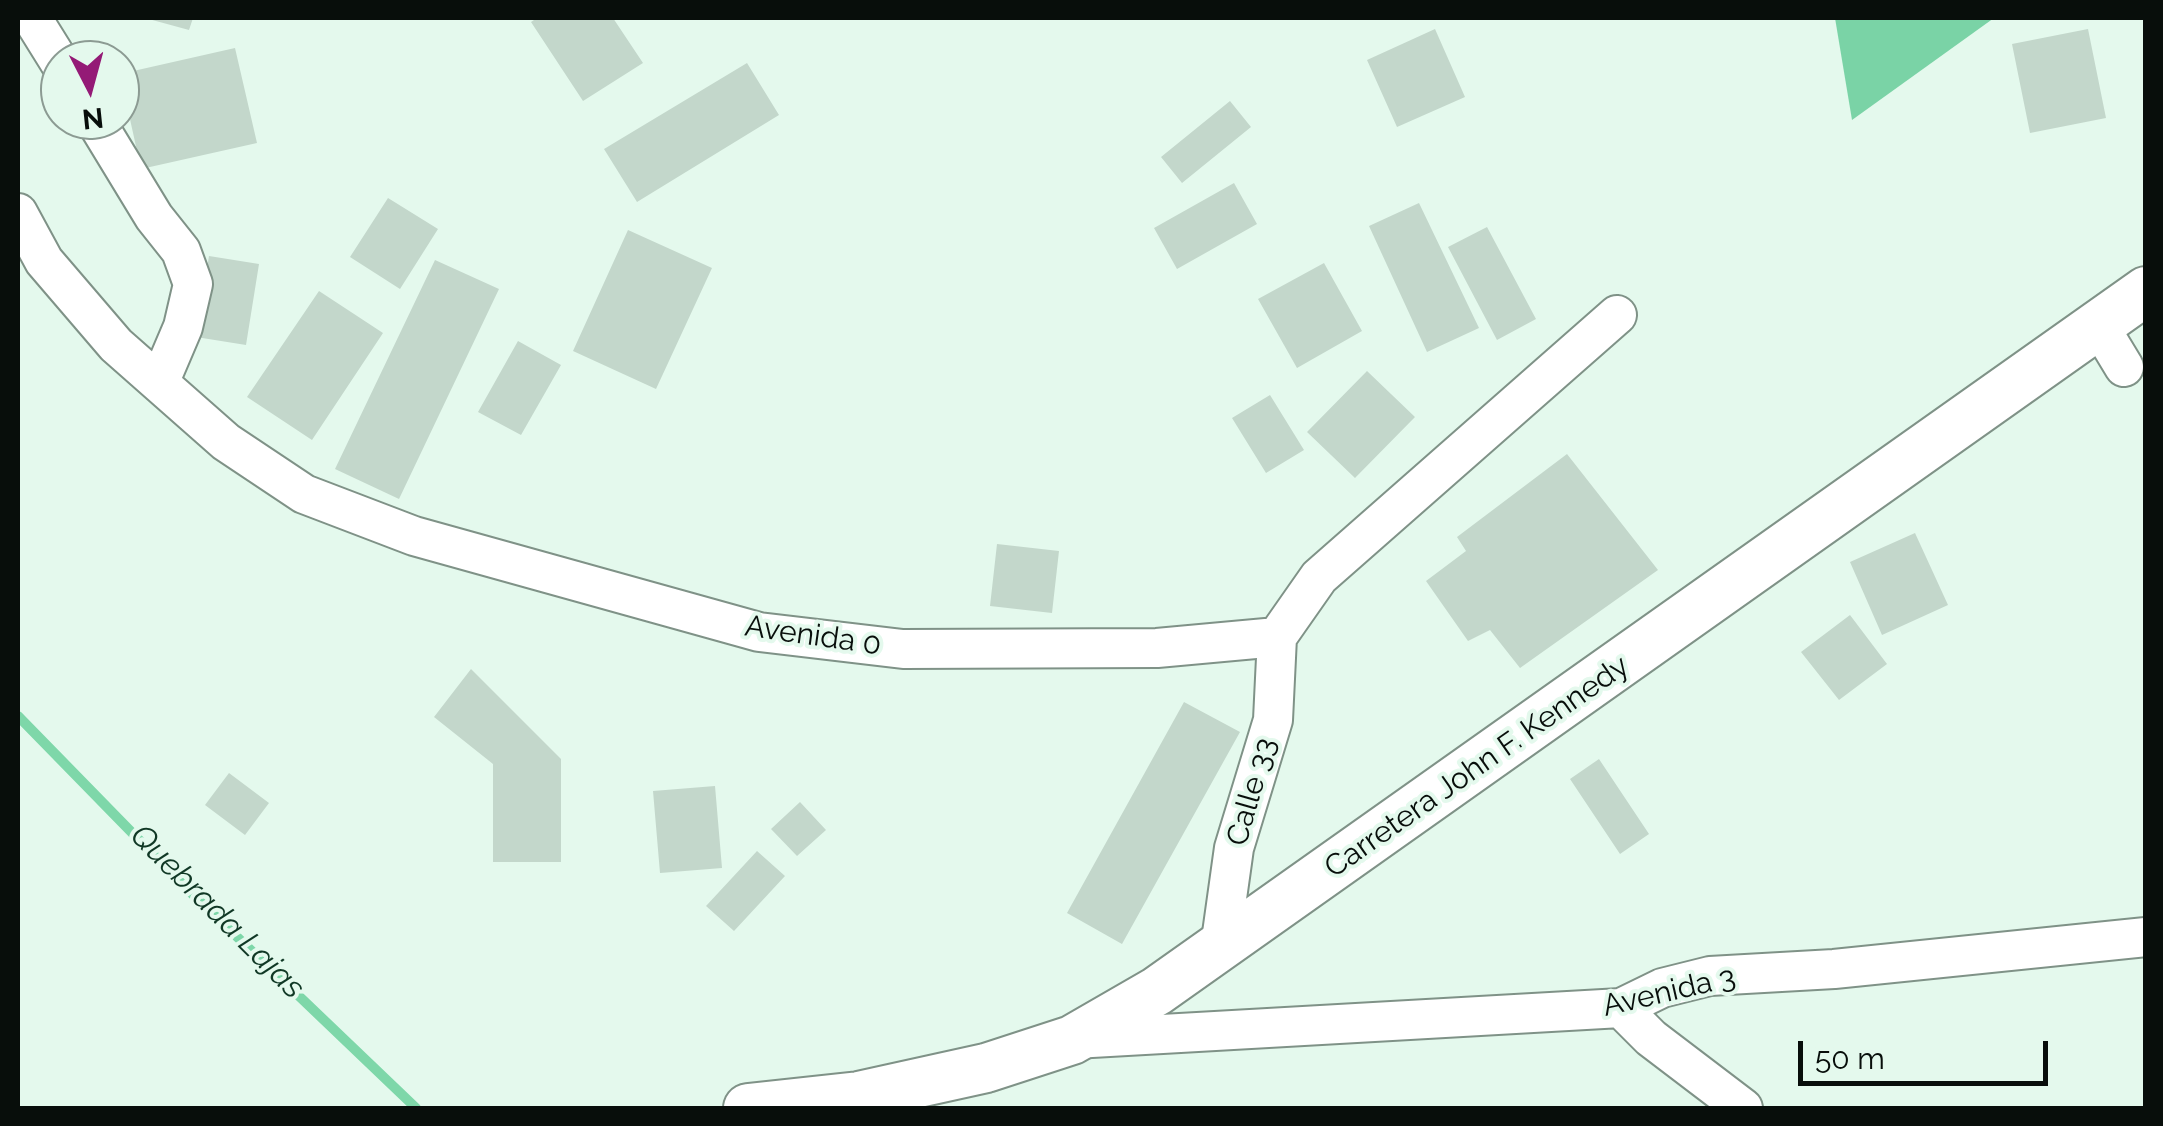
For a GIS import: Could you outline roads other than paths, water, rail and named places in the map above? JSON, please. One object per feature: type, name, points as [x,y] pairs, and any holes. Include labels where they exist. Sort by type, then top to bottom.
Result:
[{"type":"main road","name":"Carretera John F. Kennedy","points":[[748,1108],[859,1096],[986,1068],[1072,1040],[1156,991],[2146,292]]},
{"type":"street","points":[[32,18],[46,40]]},
{"type":"street","points":[[107,140],[154,217],[181,251],[193,284],[183,326],[160,381]]},
{"type":"street","name":"Avenida 0","points":[[18,213],[44,262],[84,311],[116,345],[226,442],[304,494],[414,536],[760,632],[903,649],[1157,648],[1277,637]]},
{"type":"street","points":[[1277,637],[1319,578],[1617,315]]},
{"type":"street","points":[[2098,324],[2124,367]]},
{"type":"street","name":"Calle 33","points":[[1220,948],[1234,848],[1273,720],[1277,637]]},
{"type":"street","name":"Avenida 3","points":[[1072,1040],[1622,1008],[1662,988],[1710,976],[1854,967],[2146,936]]},
{"type":"street","points":[[1622,1008],[1651,1038],[1743,1108]]},
{"type":"waterway","name":"Quebrada Lajas","points":[[18,716],[188,890],[416,1108]]}]
